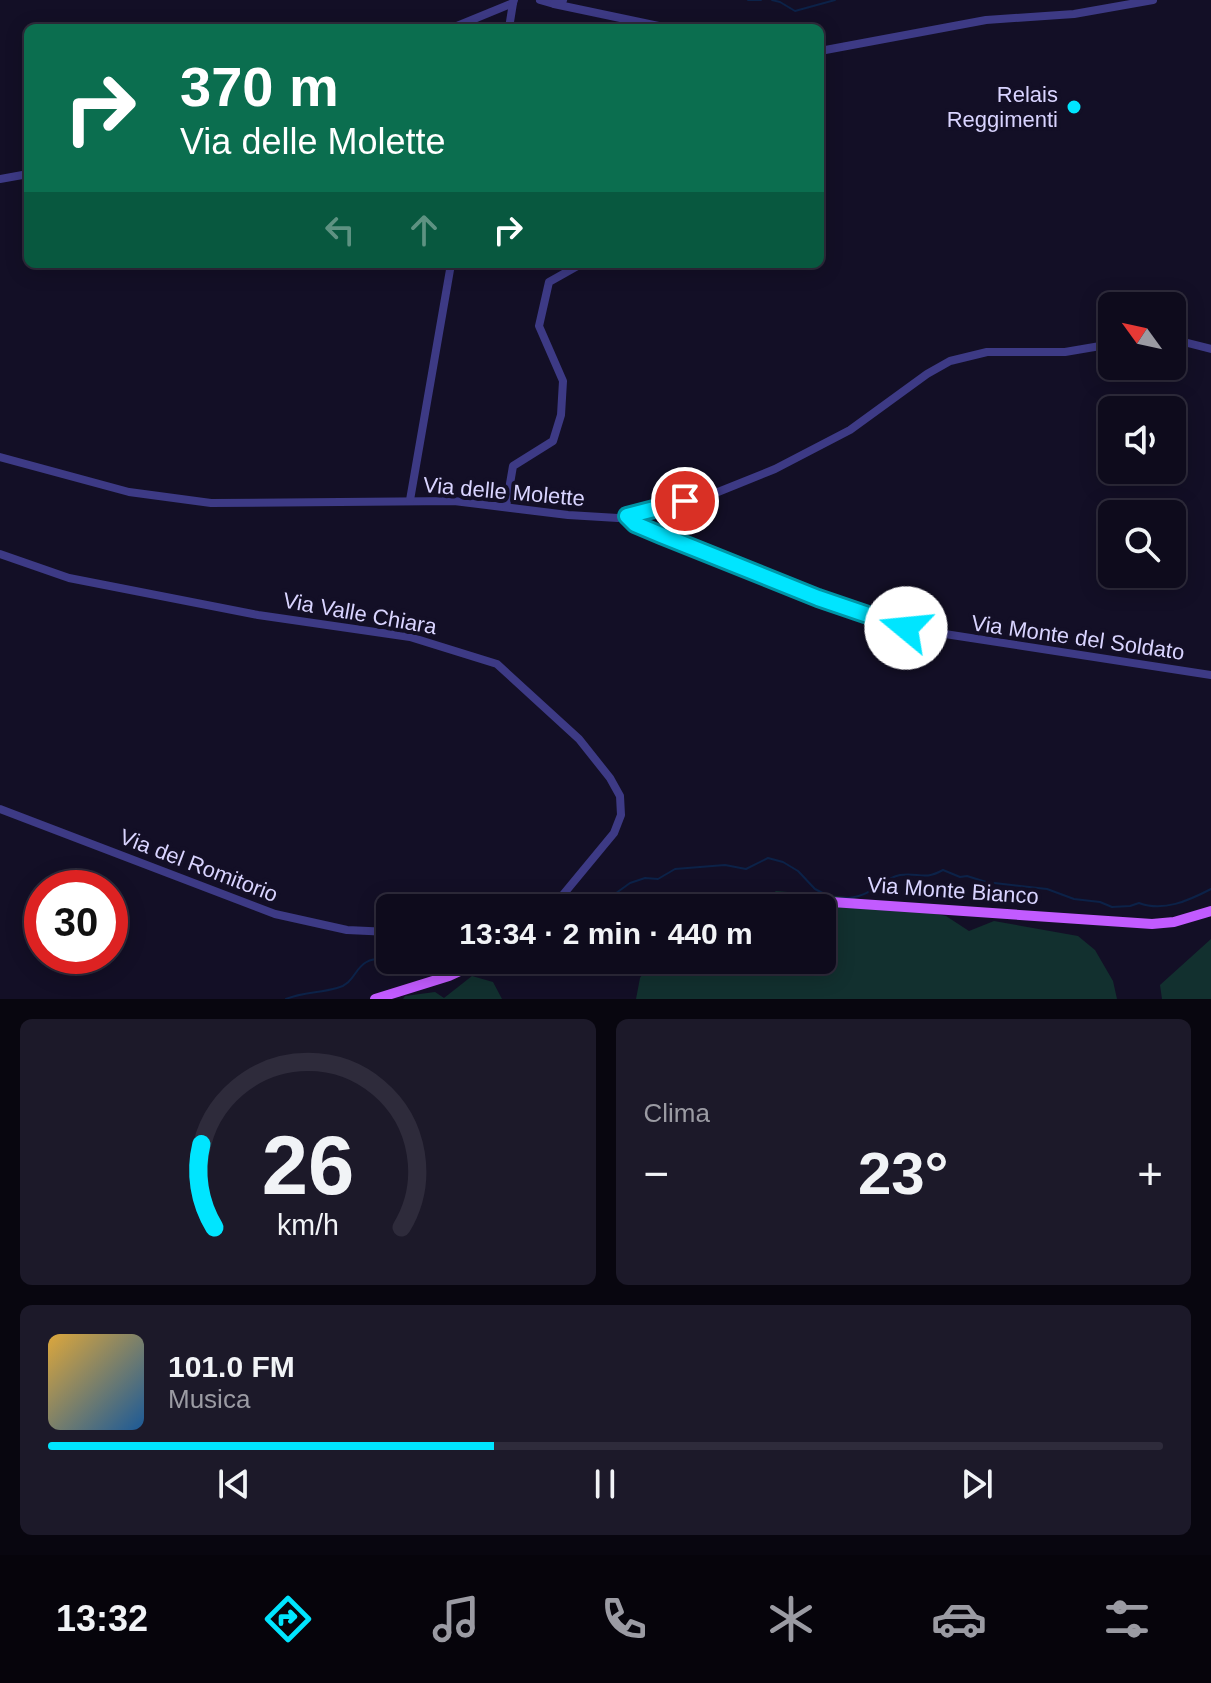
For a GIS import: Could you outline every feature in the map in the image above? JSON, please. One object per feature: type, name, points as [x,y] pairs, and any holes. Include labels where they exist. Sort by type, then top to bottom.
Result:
[{"type":"main road","name":"Via Monte Bianco","points":[[836,902],[1152,924],[1174,922],[1211,911]]},
{"type":"main road","points":[[375,999],[455,974]]},
{"type":"street","points":[[540,0],[651,24]]},
{"type":"street","points":[[824,50],[986,20],[1074,14],[1153,0]]},
{"type":"street","points":[[461,24],[513,2]]},
{"type":"street","points":[[510,24],[513,2]]},
{"type":"street","points":[[0,179],[24,175]]},
{"type":"street","points":[[410,500],[450,268]]},
{"type":"street","points":[[506,507],[513,466],[551,443],[557,434],[564,384],[543,339],[539,318],[549,282],[574,268]]},
{"type":"street","points":[[1186,343],[1211,349]]},
{"type":"street","name":"Via delle Molette","points":[[0,457],[129,492],[180,500],[223,504],[410,500],[463,502],[599,518],[627,516],[718,492],[775,469],[850,430],[950,361],[987,352],[1065,352],[1098,346]]},
{"type":"street","name":"Via Monte del Soldato","points":[[627,516],[635,524],[661,535],[818,598],[906,628],[1211,675]]},
{"type":"street","name":"Via Valle Chiara","points":[[0,554],[69,578],[258,615],[410,637],[497,664],[579,739],[620,796],[621,815],[614,833],[562,894]]},
{"type":"street","name":"Via del Romitorio","points":[[0,809],[275,914],[347,930],[376,931]]},
{"type":"green space","points":[[776,891],[812,894],[772,894]]},
{"type":"green space","points":[[836,896],[946,916],[969,931],[994,921],[1078,936],[1095,950],[1113,981],[1117,999],[636,999],[643,974],[836,974]]},
{"type":"green space","points":[[1211,939],[1211,999],[1162,999],[1160,985]]},
{"type":"green space","points":[[472,976],[493,982],[502,999],[403,999],[405,996],[435,992],[444,998]]},
{"type":"waterway","points":[[748,0],[761,0]]},
{"type":"waterway","points":[[772,0],[795,11],[835,0]]},
{"type":"waterway","points":[[615,894],[630,883],[645,878],[658,879],[675,869],[725,865],[746,869],[768,858],[798,871],[824,894]]},
{"type":"waterway","points":[[841,898],[868,892],[900,875],[926,876],[943,870],[986,882],[1047,889],[1074,899],[1100,902],[1112,907],[1139,903],[1166,906],[1211,889]]},
{"type":"waterway","points":[[286,999],[345,985],[362,965],[376,959]]},
{"type":"place","name":"Relais Reggimenti","points":[[1074,107]]},
{"type":"route","points":[[685,501],[627,516],[635,524],[661,535],[818,598],[906,628]]}]
